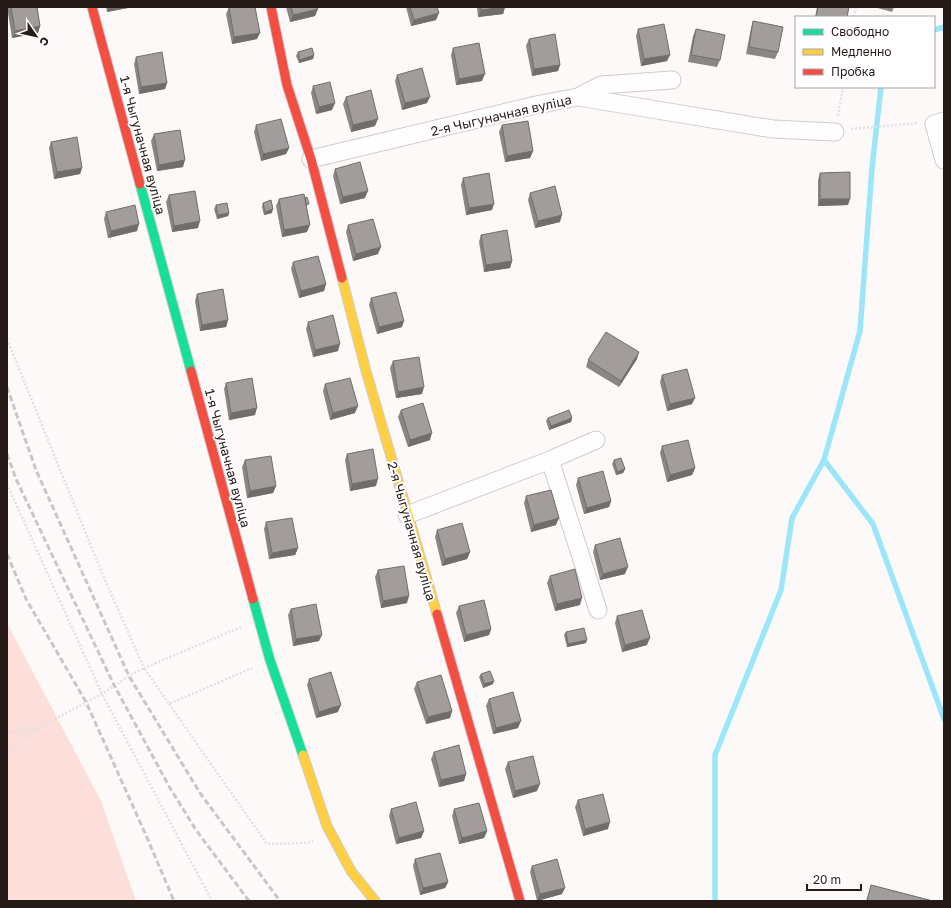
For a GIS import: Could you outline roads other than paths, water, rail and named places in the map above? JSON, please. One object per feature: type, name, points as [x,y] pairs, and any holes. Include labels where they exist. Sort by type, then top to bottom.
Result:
[{"type":"street","name":"1-я Чыгуначная вуліца","points":[[92,7],[270,660],[330,833],[351,871],[375,901]]},
{"type":"street","name":"2-я Чыгуначная вуліца","points":[[271,7],[287,85],[311,159],[366,370],[520,901]]},
{"type":"street","points":[[578,97],[601,85],[672,80]]},
{"type":"street","name":"2-я Чыгуначная вуліца","points":[[311,159],[536,105],[578,97],[773,129],[843,130]]},
{"type":"street","points":[[932,123],[944,160]]},
{"type":"street","points":[[407,515],[550,460],[596,440]]},
{"type":"street","points":[[550,460],[598,610]]},
{"type":"waterway","points":[[935,30],[944,27]]},
{"type":"waterway","points":[[881,88],[872,168],[860,331],[824,460],[873,524],[944,719]]},
{"type":"waterway","points":[[715,901],[715,755],[781,590],[792,518],[824,460]]},
{"type":"railway","points":[[7,387],[36,470],[129,676],[200,793],[280,901]]},
{"type":"railway","points":[[7,454],[16,479],[114,685],[170,788],[196,830],[249,901]]},
{"type":"railway","points":[[7,554],[26,599],[86,702],[174,901]]}]
